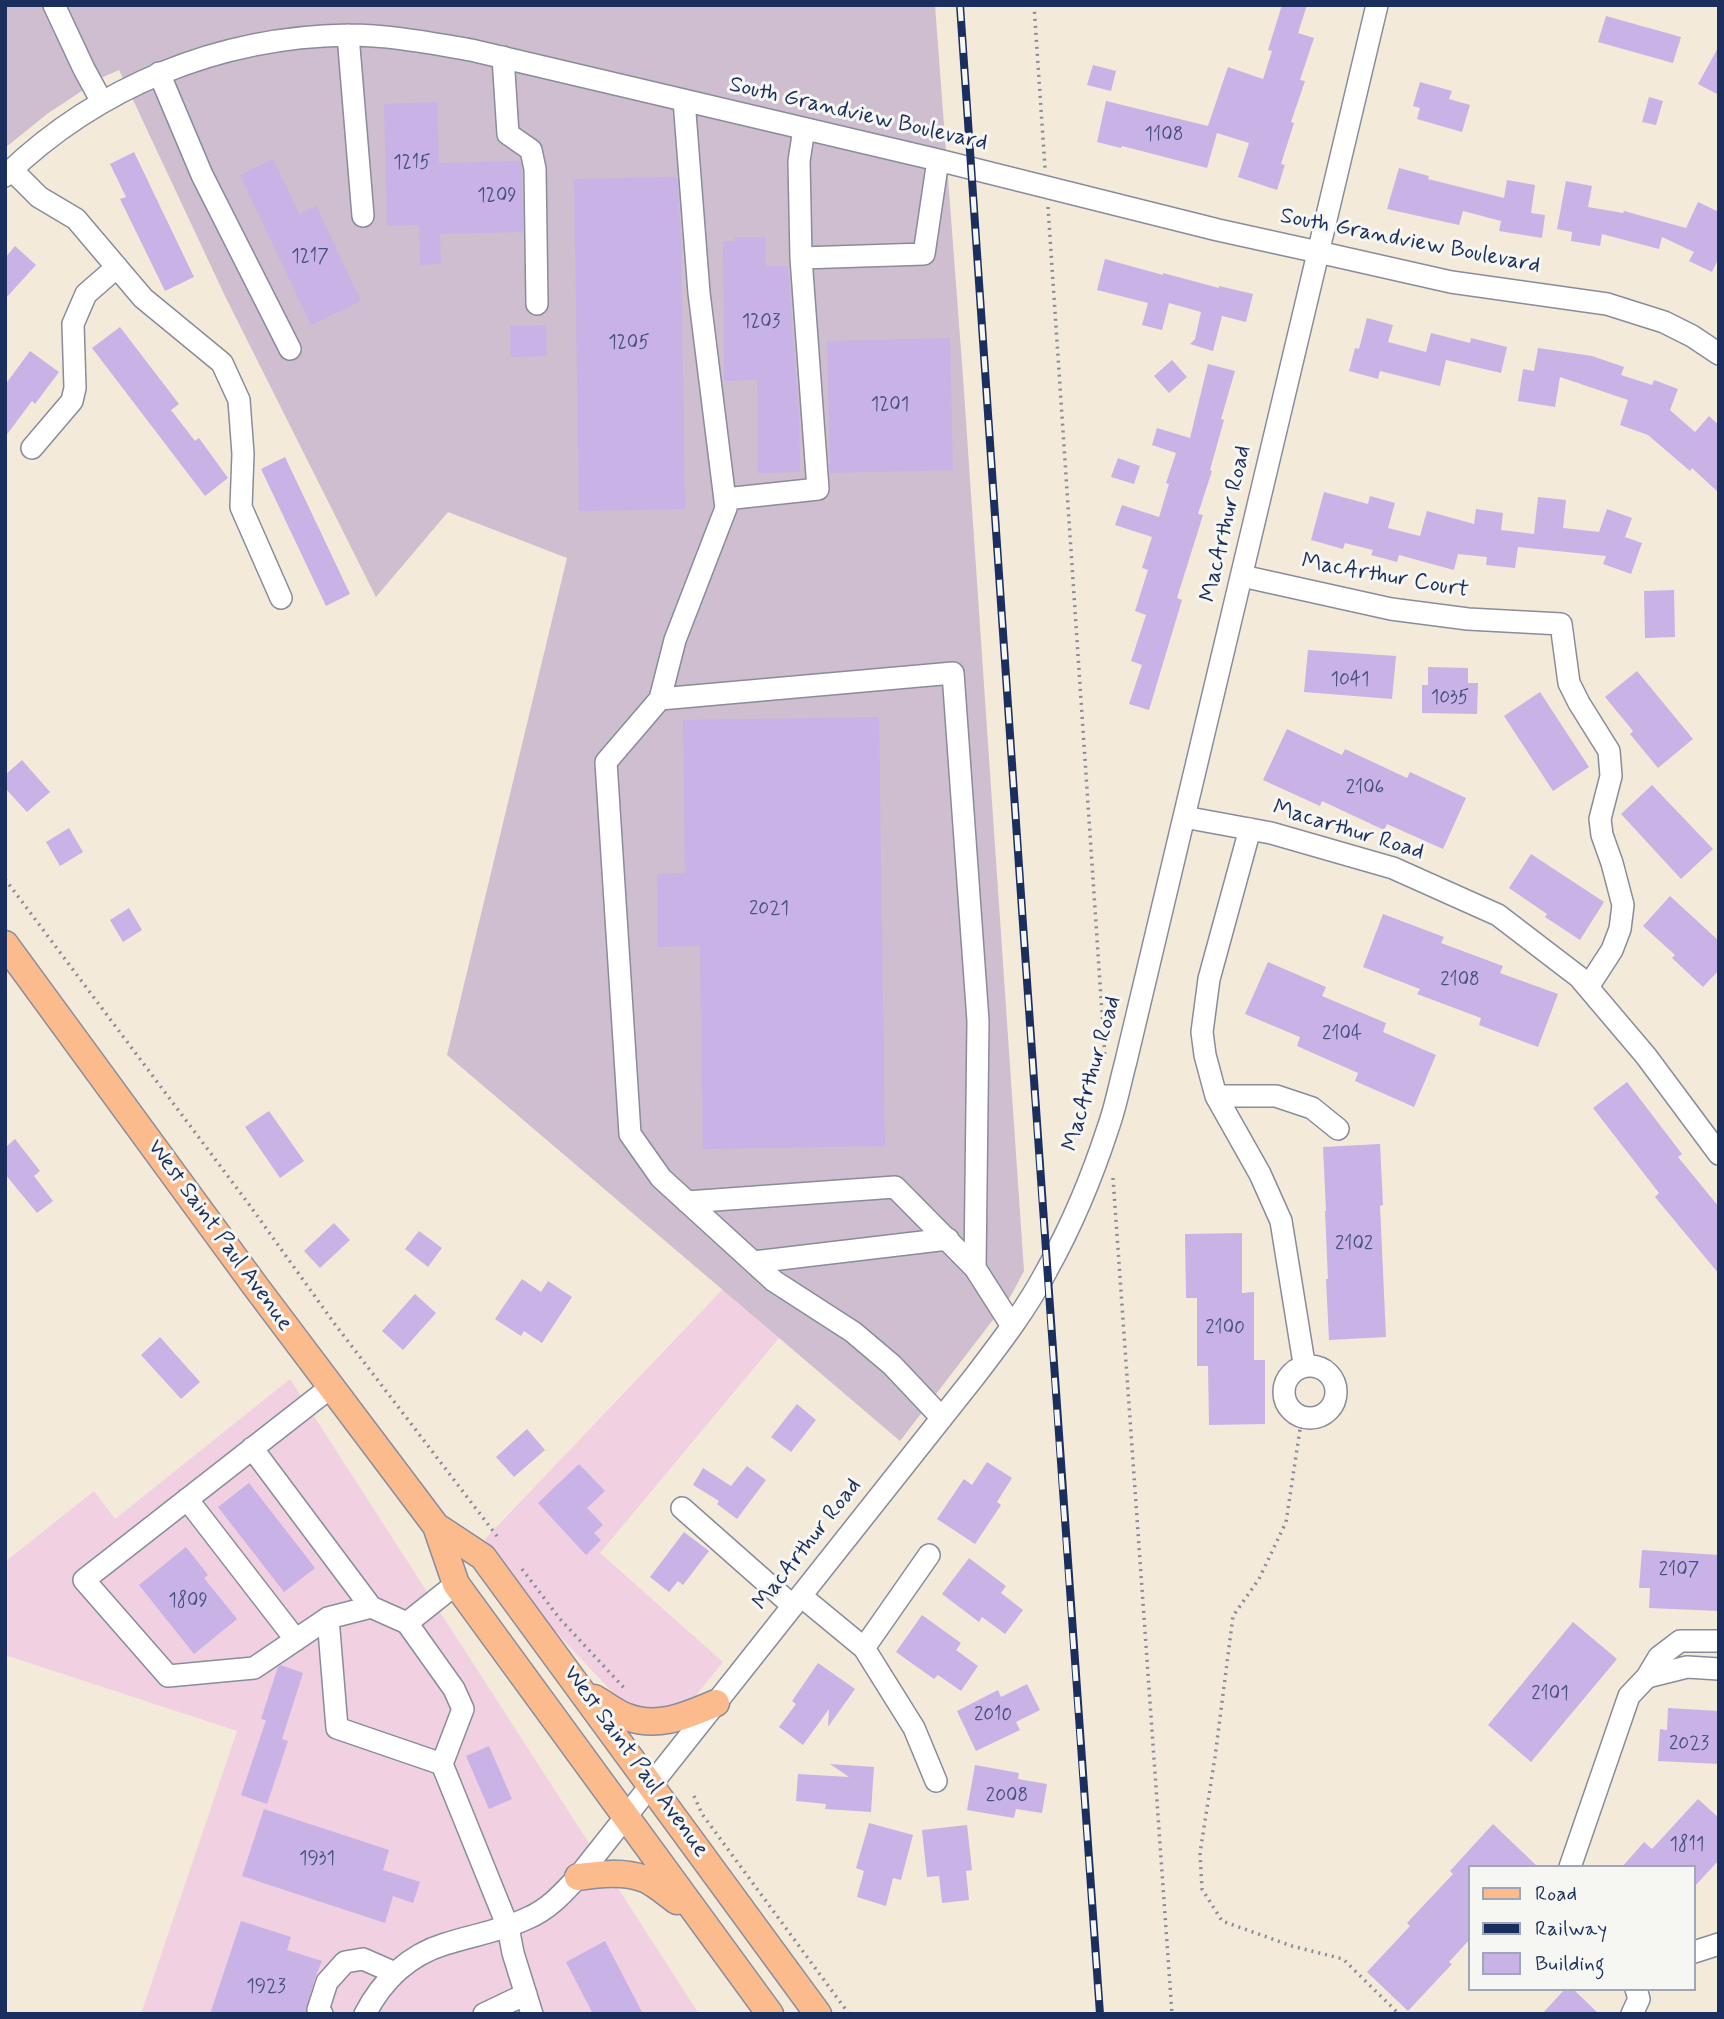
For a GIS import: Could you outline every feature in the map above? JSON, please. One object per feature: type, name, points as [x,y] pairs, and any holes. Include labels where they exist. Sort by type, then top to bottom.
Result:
[{"type":"main road","name":"West Saint Paul Avenue","points":[[5,944],[436,1526],[456,1584],[770,2014]]},
{"type":"main road","name":"West Saint Paul Avenue","points":[[436,1526],[483,1557],[818,2014]]},
{"type":"main road","points":[[583,1691],[625,1717],[653,1722],[678,1718],[716,1703]]},
{"type":"main road","points":[[578,1877],[617,1874],[647,1880],[697,1916]]},
{"type":"street","points":[[54,5],[83,69],[102,102]]},
{"type":"street","name":"MacArthur Road","points":[[365,2014],[384,1984],[413,1958],[430,1949],[508,1927],[531,1917],[557,1900],[942,1418],[1012,1326],[1047,1272],[1093,1170],[1109,1126],[1377,5]]},
{"type":"street","points":[[348,35],[363,216]]},
{"type":"street","name":"South Grandview Boulevard","points":[[9,173],[60,130],[102,102],[159,73],[214,54],[277,40],[348,35],[410,39],[503,57],[1318,253],[1451,282],[1607,304],[1664,322],[1719,354]]},
{"type":"street","points":[[503,57],[508,134],[531,150],[535,169],[537,304]]},
{"type":"street","points":[[159,73],[202,175],[290,349]]},
{"type":"street","points":[[684,100],[699,293],[726,508],[675,640],[660,699],[606,762],[630,1134],[661,1178],[687,1202],[774,1280],[873,1348],[942,1418]]},
{"type":"street","points":[[725,499],[818,489],[801,258],[799,161],[804,129]]},
{"type":"street","points":[[801,258],[924,254],[938,160]]},
{"type":"street","points":[[9,173],[39,197],[76,219],[143,298],[222,363],[239,400],[243,454],[241,507],[281,598]]},
{"type":"street","points":[[32,448],[72,401],[75,388],[73,324],[86,294],[117,267]]},
{"type":"street","name":"MacArthur Court","points":[[1242,576],[1391,609],[1468,619],[1562,624],[1569,682],[1578,703],[1609,751],[1611,776],[1600,819],[1602,835],[1623,905],[1620,929],[1612,950],[1588,987]]},
{"type":"street","points":[[660,699],[953,673],[978,1021],[975,1268]]},
{"type":"street","name":"Macarthur Road","points":[[1184,817],[1271,833],[1392,868],[1498,915],[1579,977],[1646,1056],[1719,1154]]},
{"type":"street","points":[[1250,829],[1209,979],[1202,1032],[1216,1096],[1260,1174],[1281,1221],[1303,1356],[1307,1366]]},
{"type":"street","points":[[1216,1096],[1276,1096],[1312,1108],[1338,1129]]},
{"type":"street","points":[[687,1202],[895,1187],[975,1268],[1012,1326]]},
{"type":"street","points":[[754,1262],[948,1240]]},
{"type":"street","points":[[1307,1366],[1323,1370],[1334,1382],[1335,1399],[1332,1406],[1318,1416],[1302,1416],[1288,1406],[1284,1389],[1292,1374],[1299,1368],[1307,1366]]},
{"type":"street","points":[[331,1387],[84,1580],[168,1676],[254,1668],[328,1618],[371,1607]]},
{"type":"street","points":[[252,1448],[371,1607],[407,1623],[454,1689],[464,1709],[442,1764],[508,1927],[529,2004],[484,2014]]},
{"type":"street","points":[[187,1499],[296,1640]]},
{"type":"street","points":[[682,1508],[797,1601],[864,1648],[914,1728],[936,1781]]},
{"type":"street","points":[[864,1648],[929,1555]]},
{"type":"street","points":[[407,1623],[456,1584]]},
{"type":"street","points":[[328,1618],[337,1728],[442,1764]]},
{"type":"street","points":[[1571,1865],[1629,1696],[1647,1677],[1659,1657],[1680,1642],[1719,1641]]},
{"type":"street","points":[[1647,1677],[1687,1667],[1719,1669]]},
{"type":"street","points":[[1696,1951],[1719,1944]]},
{"type":"street","points":[[319,2012],[327,1982],[345,1962],[363,1959],[395,1973]]},
{"type":"street","points":[[1632,2014],[1639,1999],[1637,1991]]},
{"type":"path","points":[[1034,5],[1105,1063]]},
{"type":"path","points":[[5,879],[342,1333],[505,1546]]},
{"type":"path","points":[[1113,1184],[1172,2014]]},
{"type":"path","points":[[1302,1416],[1286,1522],[1259,1579],[1233,1615],[1200,1853],[1202,1889],[1222,1922],[1292,1946],[1343,1959],[1399,2014]]},
{"type":"path","points":[[520,1567],[560,1619],[629,1693]]},
{"type":"path","points":[[694,1796],[702,1814],[849,2014]]},
{"type":"shaded area","points":[[5,5],[935,5],[1024,1271],[1009,1299],[900,1441],[447,1055],[567,558],[448,512],[376,597],[225,296],[119,70],[103,77],[47,114],[5,148]]},
{"type":"shaded area","points":[[723,1289],[779,1338],[600,1553],[723,1662],[694,1698],[680,1707],[666,1713],[631,1708],[617,1697],[550,1626],[485,1539]]},
{"type":"shaded area","points":[[290,1379],[699,2014],[141,2014],[237,1731],[5,1655],[5,1562],[94,1491],[115,1519]]},
{"type":"building","points":[[1282,5],[1307,5],[1298,33],[1314,38],[1300,80],[1305,81],[1291,122],[1294,123],[1281,164],[1285,165],[1277,190],[1238,177],[1249,143],[1217,133],[1207,168],[1097,142],[1106,101],[1208,126],[1228,67],[1263,79],[1272,51],[1268,50]]},
{"type":"building","points":[[1606,16],[1681,37],[1673,63],[1598,42]]},
{"type":"building","points":[[1719,46],[1719,95],[1698,84]]},
{"type":"building","points":[[1093,65],[1116,71],[1111,91],[1087,85]]},
{"type":"building","points":[[1420,82],[1452,91],[1449,99],[1470,105],[1462,132],[1417,119],[1420,108],[1413,106]]},
{"type":"building","points":[[1649,97],[1663,101],[1656,125],[1642,122]]},
{"type":"building","points":[[437,102],[439,163],[520,161],[523,232],[440,234],[441,264],[420,265],[419,225],[387,226],[384,104]]},
{"type":"building","points":[[134,152],[194,277],[165,291],[120,199],[126,197],[110,164]]},
{"type":"building","points":[[273,159],[299,214],[316,206],[361,301],[311,325],[240,175]]},
{"type":"building","points":[[1399,168],[1429,176],[1428,179],[1504,198],[1507,180],[1535,185],[1531,213],[1545,215],[1542,238],[1499,231],[1501,221],[1463,211],[1459,225],[1387,209]]},
{"type":"building","points":[[677,177],[681,233],[685,509],[579,511],[574,179]]},
{"type":"building","points":[[1566,181],[1592,186],[1588,207],[1624,211],[1686,228],[1698,202],[1719,212],[1719,257],[1712,272],[1689,261],[1694,252],[1662,237],[1659,249],[1602,234],[1600,246],[1571,241],[1572,232],[1557,229]]},
{"type":"building","points":[[735,237],[765,237],[766,266],[788,266],[799,414],[800,472],[758,473],[757,380],[724,381],[723,241],[735,241]]},
{"type":"building","points":[[15,246],[36,265],[5,299],[5,258]]},
{"type":"building","points":[[1105,259],[1163,275],[1253,294],[1246,322],[1222,316],[1213,351],[1190,344],[1195,339],[1201,312],[1169,303],[1162,330],[1142,325],[1148,303],[1097,290]]},
{"type":"building","points":[[1367,318],[1393,325],[1388,342],[1426,352],[1431,333],[1470,343],[1471,338],[1507,347],[1501,373],[1446,360],[1440,386],[1380,371],[1378,379],[1349,371],[1355,348],[1359,349]]},
{"type":"building","points":[[546,325],[547,356],[511,357],[510,326]]},
{"type":"building","points":[[120,327],[179,404],[171,410],[195,441],[199,438],[228,478],[205,496],[92,348]]},
{"type":"building","points":[[950,338],[953,470],[830,473],[827,341]]},
{"type":"building","points":[[1538,348],[1592,356],[1624,367],[1621,375],[1652,385],[1654,380],[1678,389],[1670,410],[1695,432],[1709,416],[1719,425],[1719,493],[1692,468],[1690,471],[1648,435],[1620,425],[1628,400],[1560,377],[1555,407],[1518,401],[1523,369],[1534,371]]},
{"type":"building","points":[[30,351],[59,372],[35,404],[32,401],[5,437],[5,385]]},
{"type":"building","points":[[1172,360],[1187,377],[1169,393],[1154,376]]},
{"type":"building","points":[[1208,364],[1235,371],[1221,419],[1224,420],[1210,470],[1212,471],[1198,514],[1203,515],[1177,598],[1182,600],[1149,710],[1129,704],[1142,665],[1131,661],[1146,615],[1135,611],[1148,570],[1142,568],[1152,537],[1115,525],[1122,505],[1159,517],[1176,453],[1152,445],[1157,428],[1190,438]]},
{"type":"building","points":[[285,457],[350,594],[326,606],[261,469]]},
{"type":"building","points":[[1118,458],[1140,466],[1134,484],[1111,477]]},
{"type":"building","points":[[1324,492],[1368,504],[1370,496],[1395,503],[1388,528],[1420,536],[1427,511],[1474,524],[1476,509],[1503,513],[1501,530],[1534,534],[1538,497],[1566,500],[1563,528],[1599,532],[1607,509],[1632,518],[1625,537],[1642,543],[1631,574],[1603,564],[1606,556],[1518,547],[1515,568],[1486,565],[1487,557],[1458,554],[1454,570],[1399,555],[1397,562],[1371,555],[1373,550],[1345,543],[1343,549],[1311,540]]},
{"type":"building","points":[[1674,590],[1675,637],[1645,638],[1644,591]]},
{"type":"building","points":[[1308,650],[1396,656],[1392,699],[1304,692]]},
{"type":"building","points":[[1428,667],[1468,668],[1468,683],[1478,683],[1477,714],[1422,713],[1422,685],[1428,685]]},
{"type":"building","points":[[1637,671],[1693,739],[1658,768],[1605,697]]},
{"type":"building","points":[[1540,692],[1589,767],[1553,791],[1504,716]]},
{"type":"building","points":[[879,717],[885,1146],[703,1149],[700,946],[658,947],[657,874],[685,873],[683,720]]},
{"type":"building","points":[[1287,729],[1342,755],[1345,749],[1407,778],[1410,772],[1466,798],[1443,849],[1387,824],[1384,830],[1322,801],[1320,806],[1263,780]]},
{"type":"building","points":[[22,760],[50,792],[27,812],[5,788],[5,775]]},
{"type":"building","points":[[1652,785],[1713,849],[1681,879],[1621,814]]},
{"type":"building","points":[[69,828],[83,852],[60,866],[46,842]]},
{"type":"building","points":[[1531,854],[1604,902],[1580,940],[1545,917],[1547,914],[1509,888]]},
{"type":"building","points":[[1670,896],[1719,941],[1719,970],[1703,987],[1672,958],[1675,955],[1643,926]]},
{"type":"building","points":[[129,908],[142,930],[123,942],[110,920]]},
{"type":"building","points":[[1383,914],[1444,937],[1441,943],[1503,966],[1500,973],[1558,994],[1538,1047],[1479,1025],[1481,1018],[1417,994],[1420,989],[1363,967]]},
{"type":"building","points":[[1268,962],[1326,987],[1322,996],[1386,1023],[1383,1032],[1436,1055],[1414,1107],[1355,1081],[1358,1073],[1297,1046],[1300,1037],[1245,1014]]},
{"type":"building","points":[[1627,1082],[1682,1154],[1678,1157],[1719,1207],[1719,1274],[1655,1197],[1659,1193],[1593,1108]]},
{"type":"building","points":[[269,1111],[304,1161],[280,1178],[245,1127]]},
{"type":"building","points":[[15,1139],[40,1171],[34,1176],[53,1201],[37,1213],[5,1174],[5,1148]]},
{"type":"building","points":[[1380,1144],[1386,1337],[1329,1340],[1323,1147]]},
{"type":"building","points":[[334,1223],[350,1240],[320,1268],[304,1251]]},
{"type":"building","points":[[419,1231],[442,1248],[428,1267],[405,1249]]},
{"type":"building","points":[[1242,1233],[1242,1293],[1254,1292],[1254,1360],[1265,1360],[1265,1424],[1209,1425],[1208,1366],[1197,1366],[1197,1298],[1186,1298],[1185,1234]]},
{"type":"building","points":[[522,1279],[541,1292],[548,1281],[572,1297],[542,1343],[524,1331],[521,1336],[495,1319]]},
{"type":"building","points":[[415,1294],[436,1313],[403,1350],[382,1331]]},
{"type":"building","points":[[160,1337],[200,1382],[181,1399],[141,1355]]},
{"type":"building","points":[[797,1404],[816,1420],[791,1452],[771,1437]]},
{"type":"building","points":[[527,1429],[545,1450],[514,1477],[496,1457]]},
{"type":"building","points":[[987,1462],[1012,1478],[997,1502],[1001,1505],[975,1544],[937,1519],[964,1479],[972,1485]]},
{"type":"building","points":[[579,1464],[605,1491],[587,1508],[603,1525],[594,1533],[601,1540],[586,1555],[538,1503]]},
{"type":"building","points":[[747,1466],[766,1480],[737,1519],[717,1504],[719,1501],[693,1485],[703,1468],[731,1486]]},
{"type":"building","points":[[249,1483],[315,1568],[284,1592],[218,1507]]},
{"type":"building","points":[[684,1532],[709,1551],[683,1585],[678,1581],[669,1592],[650,1577]]},
{"type":"building","points":[[186,1547],[208,1575],[204,1578],[237,1619],[194,1654],[139,1585]]},
{"type":"building","points":[[1642,1550],[1719,1555],[1719,1611],[1649,1608],[1650,1588],[1639,1588]]},
{"type":"building","points":[[969,1558],[1006,1586],[1001,1593],[1023,1610],[1005,1634],[982,1617],[979,1622],[942,1594]]},
{"type":"building","points":[[922,1615],[961,1643],[956,1650],[978,1666],[961,1691],[938,1675],[934,1679],[896,1652]]},
{"type":"building","points":[[1573,1622],[1617,1659],[1531,1762],[1488,1725]]},
{"type":"building","points":[[818,1663],[855,1689],[828,1727],[829,1709],[803,1745],[779,1727],[796,1704],[792,1701]]},
{"type":"building","points":[[281,1665],[303,1673],[282,1739],[288,1741],[267,1804],[241,1795],[266,1720],[261,1719],[278,1667]]},
{"type":"building","points":[[1027,1684],[1040,1710],[1016,1722],[1020,1730],[976,1751],[957,1711],[998,1690],[1001,1697]]},
{"type":"building","points":[[1668,1708],[1719,1711],[1719,1764],[1658,1761],[1660,1729],[1667,1730]]},
{"type":"building","points":[[489,1746],[512,1799],[489,1809],[466,1756]]},
{"type":"building","points":[[830,1764],[874,1767],[871,1812],[825,1809],[826,1804],[796,1801],[798,1774],[849,1777]]},
{"type":"building","points":[[975,1765],[1019,1773],[1018,1779],[1047,1784],[1042,1813],[1016,1809],[1014,1818],[967,1810]]},
{"type":"building","points":[[1698,1799],[1719,1818],[1719,1860],[1696,1885],[1696,1865],[1624,1865],[1644,1842],[1652,1849]]},
{"type":"building","points":[[264,1809],[389,1850],[383,1870],[420,1882],[413,1903],[393,1896],[385,1923],[242,1876]]},
{"type":"building","points":[[869,1823],[913,1835],[901,1880],[893,1878],[886,1906],[857,1897],[864,1871],[856,1868]]},
{"type":"building","points":[[1493,1824],[1536,1865],[1468,1865],[1468,1941],[1449,1962],[1452,1964],[1408,2011],[1367,1972],[1410,1926],[1407,1923],[1453,1874],[1450,1871]]},
{"type":"building","points":[[967,1825],[972,1870],[966,1871],[969,1900],[942,1903],[939,1876],[927,1877],[922,1830]]},
{"type":"building","points":[[241,1921],[291,1937],[287,1950],[322,1961],[305,2014],[210,2014]]},
{"type":"building","points":[[605,1941],[643,2014],[593,2014],[566,1962]]},
{"type":"building","points":[[1563,1991],[1575,1991],[1599,2014],[1542,2014]]},
{"type":"railway","points":[[960,5],[1100,2014]]}]
